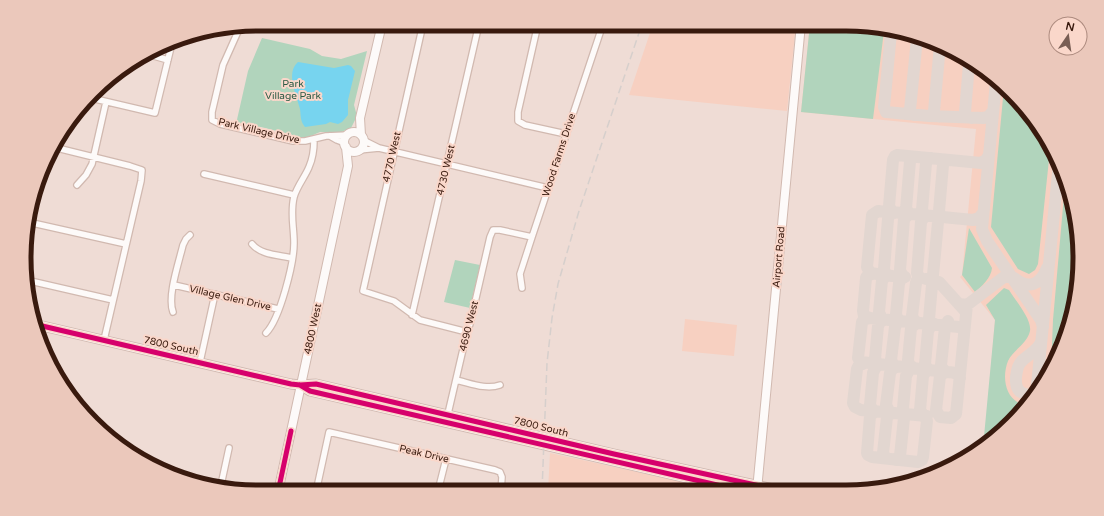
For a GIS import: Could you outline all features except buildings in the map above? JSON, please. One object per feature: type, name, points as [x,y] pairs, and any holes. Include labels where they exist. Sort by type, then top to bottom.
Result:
[{"type":"main road","name":"7800 South","points":[[42,326],[300,385],[310,392],[447,418],[614,454],[744,485]]},
{"type":"main road","name":"7800 South","points":[[447,418],[719,485]]},
{"type":"street","name":"4800 West","points":[[279,485],[348,166],[363,145],[360,118],[380,31]]},
{"type":"street","name":"4770 West","points":[[412,315],[394,301],[363,291],[421,31]]},
{"type":"street","name":"4730 West","points":[[412,315],[477,31]]},
{"type":"street","points":[[536,31],[518,112],[518,121],[525,125],[566,134]]},
{"type":"street","name":"Wood Farms Drive","points":[[522,288],[520,274],[601,31]]},
{"type":"street","name":"Airport Road","points":[[757,485],[800,31]]},
{"type":"street","name":"Park Village Drive","points":[[238,32],[223,65],[212,112],[212,120],[220,124],[293,141],[314,140],[330,136],[349,134]]},
{"type":"street","points":[[95,99],[156,113],[171,48]]},
{"type":"street","points":[[154,56],[168,60]]},
{"type":"street","points":[[77,185],[89,170],[106,102]]},
{"type":"street","name":"4800 West","points":[[348,166],[345,138],[360,118]]},
{"type":"street","points":[[349,134],[357,133],[379,148]]},
{"type":"street","points":[[330,136],[345,145],[351,151],[379,148],[548,188]]},
{"type":"street","name":"Village Glen Drive","points":[[174,285],[278,309],[284,296],[292,258],[294,243],[292,210],[294,195],[309,167],[314,151],[314,140]]},
{"type":"street","points":[[59,148],[142,170],[141,181],[104,340]]},
{"type":"street","points":[[204,174],[294,195]]},
{"type":"street","points":[[34,223],[126,244]]},
{"type":"street","name":"4690 West","points":[[447,418],[490,237],[493,230],[500,230],[532,237]]},
{"type":"street","points":[[173,312],[170,300],[183,244],[190,235]]},
{"type":"street","points":[[252,244],[262,252],[292,258]]},
{"type":"street","points":[[32,281],[113,300]]},
{"type":"street","points":[[200,362],[215,294]]},
{"type":"street","points":[[266,333],[272,325],[278,309]]},
{"type":"street","points":[[412,315],[425,321],[467,332]]},
{"type":"street","points":[[456,380],[487,387],[495,387],[500,385]]},
{"type":"street","name":"Peak Drive","points":[[318,485],[329,432],[500,472],[502,477],[501,485]]},
{"type":"street","points":[[222,482],[229,448]]},
{"type":"street","points":[[440,485],[446,459]]},
{"type":"shaded area","points":[[651,31],[795,31],[787,111],[629,95]]},
{"type":"shaded area","points":[[809,31],[861,31],[876,33],[890,35],[933,48],[960,61],[972,69],[1007,97],[1035,132],[1043,145],[1056,171],[1069,214],[1073,243],[1073,273],[1069,302],[1056,345],[1043,372],[1017,408],[1007,419],[985,437],[995,320],[960,277],[962,275],[976,129],[801,112]]},
{"type":"shaded area","points":[[685,319],[737,325],[734,356],[682,351]]},
{"type":"shaded area","points":[[550,453],[697,485],[548,485]]},
{"type":"green space","points":[[809,31],[861,31],[884,34],[873,119],[801,112]]},
{"type":"green space","name":"Park Village Park","points":[[262,38],[310,49],[322,56],[341,59],[367,51],[354,105],[357,116],[351,128],[341,132],[320,132],[304,139],[292,137],[285,133],[261,127],[236,124],[248,71]]},
{"type":"green space","points":[[1003,94],[1017,108],[1035,132],[1049,157],[1038,264],[1035,270],[1029,274],[1018,269],[991,227]]},
{"type":"green space","points":[[1064,195],[1069,214],[1073,243],[1073,273],[1069,302],[1061,331],[1052,355],[1053,320]]},
{"type":"green space","points":[[969,228],[992,268],[988,278],[975,292],[962,275]]},
{"type":"green space","points":[[455,260],[480,265],[470,308],[444,302]]},
{"type":"green space","points":[[1004,288],[1009,290],[1026,315],[1030,326],[1030,331],[1026,340],[1010,357],[1005,375],[1005,382],[1010,395],[1014,400],[1021,403],[1007,419],[984,438],[995,320],[986,305]]},
{"type":"water","points":[[298,62],[334,68],[348,65],[355,71],[348,100],[348,115],[342,122],[338,124],[330,122],[305,127],[303,125],[292,78],[292,72]]},
{"type":"taxiway","points":[[891,35],[884,107],[886,112],[929,116],[983,118],[988,117],[993,111]]},
{"type":"taxiway","points":[[914,115],[910,110],[917,42]]},
{"type":"taxiway","points":[[939,51],[934,111],[939,117]]},
{"type":"taxiway","points":[[969,67],[965,112],[966,116],[971,118]]},
{"type":"taxiway","points":[[996,87],[982,229],[987,241],[1041,320],[1043,327]]},
{"type":"taxiway","points":[[983,213],[979,218],[973,220],[892,212],[889,206],[893,160],[897,155],[981,163],[986,160],[989,155]]},
{"type":"taxiway","points":[[889,459],[885,457],[883,453],[887,417],[891,413],[886,405],[890,373],[893,368],[897,367],[891,360],[895,327],[897,323],[901,321],[897,318],[896,314],[899,283],[901,279],[905,277],[902,275],[900,270],[904,219],[910,214],[906,209],[910,161],[911,158],[914,157]]},
{"type":"taxiway","points":[[914,368],[909,365],[908,360],[911,328],[918,323],[912,316],[916,283],[917,280],[921,278],[917,273],[921,222],[924,217],[928,216],[924,214],[922,210],[926,163],[931,158]]},
{"type":"taxiway","points":[[894,213],[889,215],[888,219],[884,269],[885,273],[888,275],[882,280],[879,312],[884,320],[880,322],[878,326],[875,359],[879,365],[875,368],[873,373],[870,405],[875,411],[870,416],[867,453],[872,457],[918,462],[922,460],[923,457],[927,421],[920,410],[923,376],[925,372],[930,370],[925,364],[928,331],[930,327],[935,324],[931,323],[929,319],[932,285],[931,281],[927,279],[931,278],[933,275],[938,222],[939,219],[943,217],[940,215],[939,211],[943,165],[945,161],[949,160]]},
{"type":"taxiway","points":[[1037,380],[1058,176]]},
{"type":"taxiway","points":[[892,276],[870,273],[867,267],[872,215],[878,211],[894,213]]},
{"type":"taxiway","points":[[1014,278],[1024,284],[1034,284],[1041,278],[1047,268]]},
{"type":"taxiway","points":[[870,318],[864,316],[863,311],[866,278],[872,274]]},
{"type":"taxiway","points":[[959,304],[967,305],[1004,277],[1014,279]]},
{"type":"taxiway","points":[[926,279],[939,282],[966,312]]},
{"type":"taxiway","points":[[960,378],[959,376],[956,373],[949,372],[945,372],[940,376],[936,410],[940,417],[951,418],[956,414],[967,305]]},
{"type":"taxiway","points":[[946,372],[861,362],[858,358],[862,322],[865,319],[870,318],[959,327],[964,331]]},
{"type":"taxiway","points":[[946,372],[941,365],[945,327],[948,321]]},
{"type":"taxiway","points":[[1027,394],[1022,393],[1018,389],[1016,382],[1017,369],[1023,360],[1035,350],[1041,342]]},
{"type":"taxiway","points":[[863,364],[859,365],[857,369],[853,403],[855,407],[861,410],[927,416]]},
{"type":"taxiway","points":[[895,460],[900,456],[904,418],[907,414],[904,412],[903,408],[906,376],[909,370],[914,368]]},
{"type":"railway","points":[[542,485],[547,363],[552,318],[558,284],[579,211],[640,31]]},
{"type":"cycle path","points":[[42,326],[291,384],[316,384],[614,454],[755,485]]},
{"type":"cycle path","points":[[300,385],[310,391],[717,485]]},
{"type":"cycle path","points":[[279,485],[291,431]]}]
